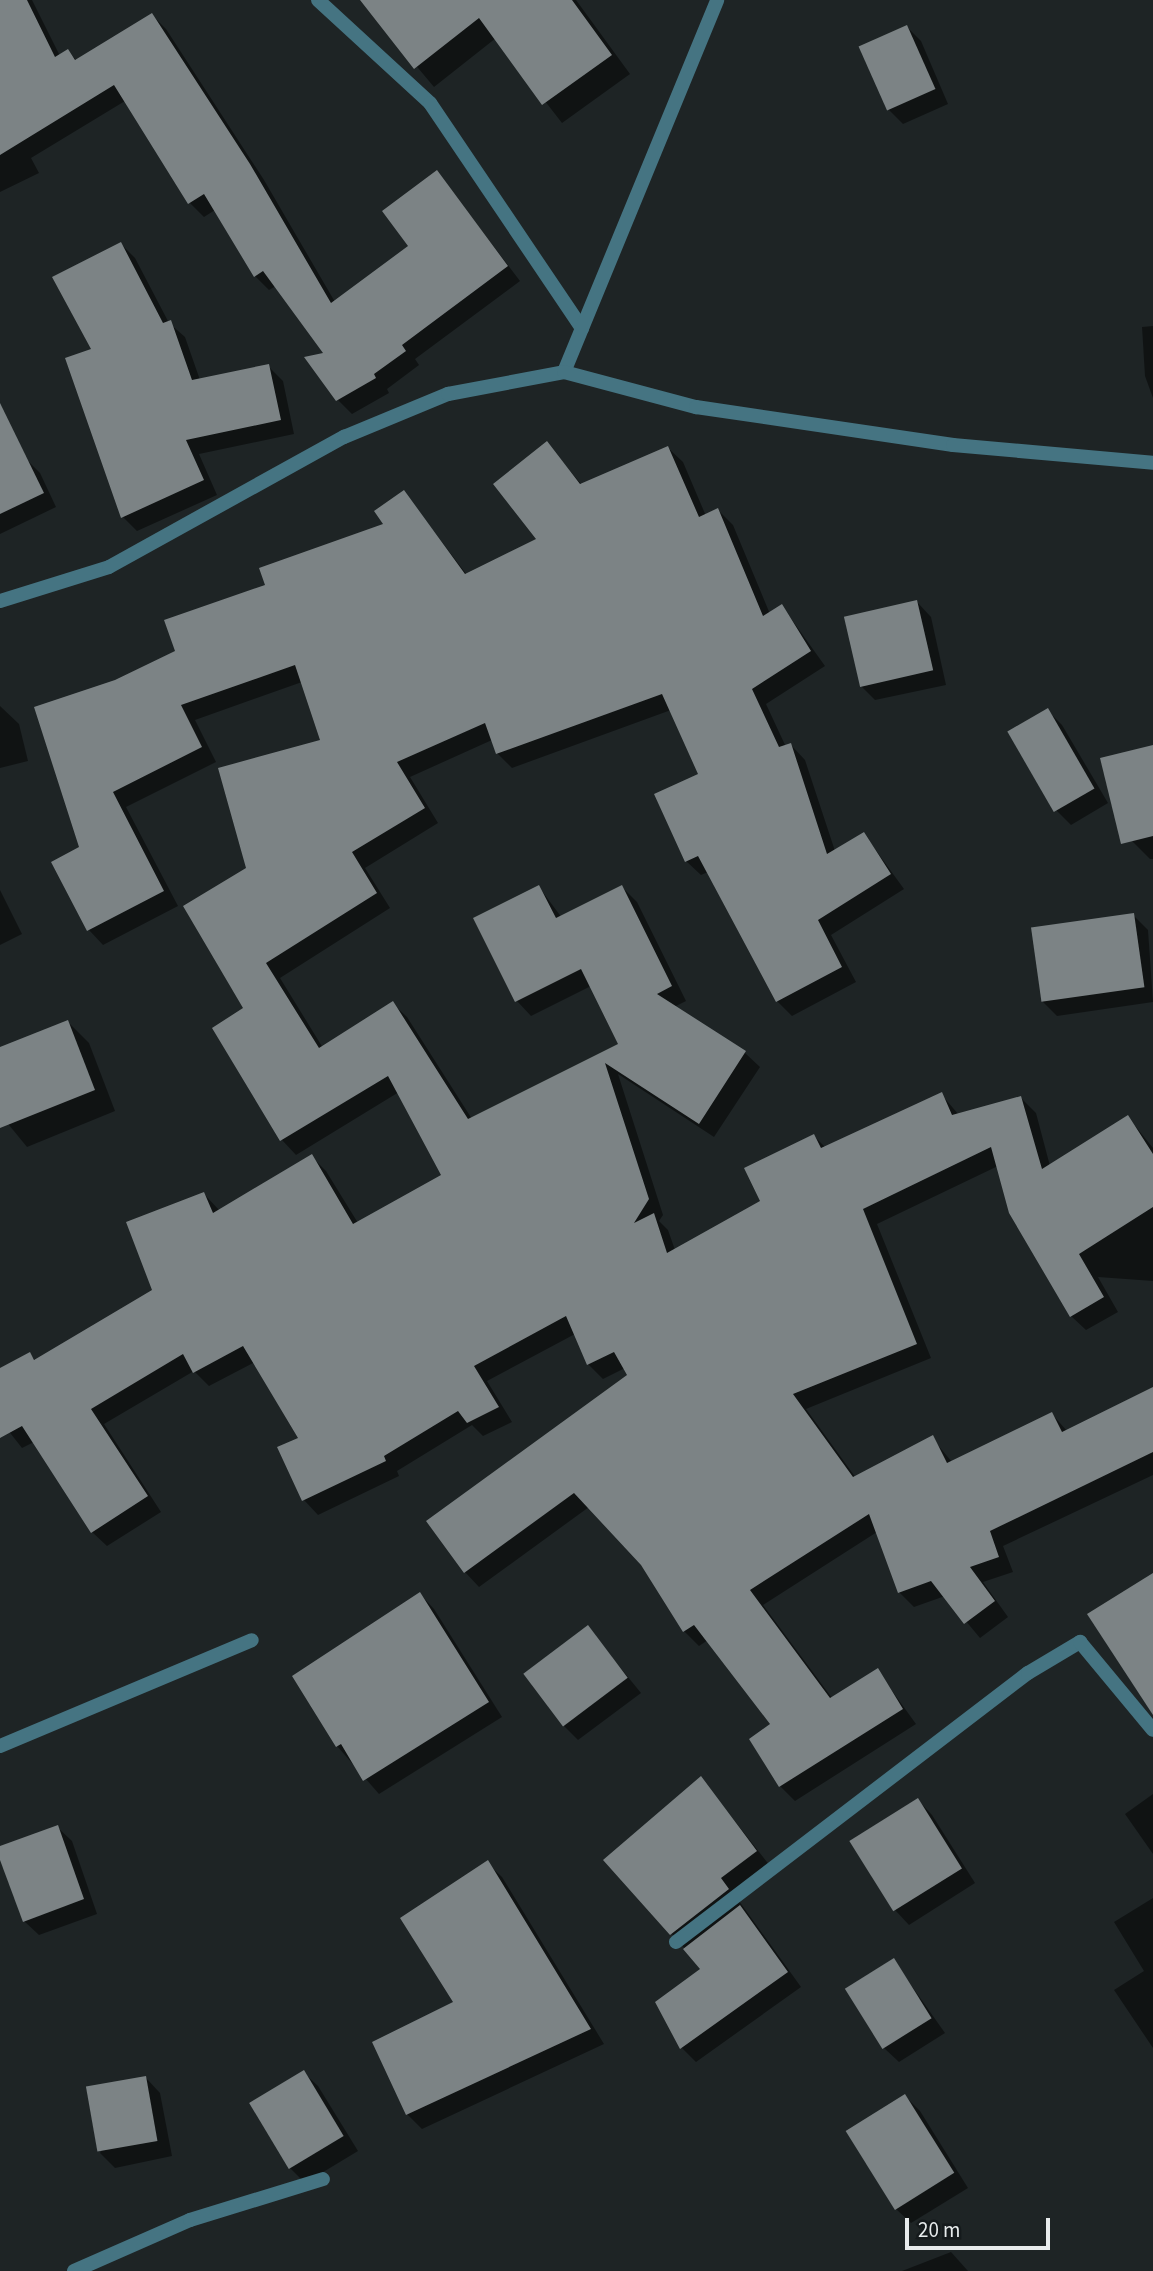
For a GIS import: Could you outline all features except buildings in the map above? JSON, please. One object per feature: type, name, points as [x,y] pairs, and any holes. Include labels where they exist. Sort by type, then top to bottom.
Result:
[{"type":"street","points":[[318,0],[430,103],[582,328]]},
{"type":"street","points":[[564,372],[717,0]]},
{"type":"street","points":[[0,601],[109,567],[344,438],[448,394],[564,372],[696,407],[953,445],[1153,463]]},
{"type":"street","points":[[0,1746],[252,1640]]},
{"type":"street","points":[[676,1942],[1028,1673],[1080,1642],[1153,1730]]},
{"type":"street","points":[[74,2271],[190,2220],[323,2179]]}]
